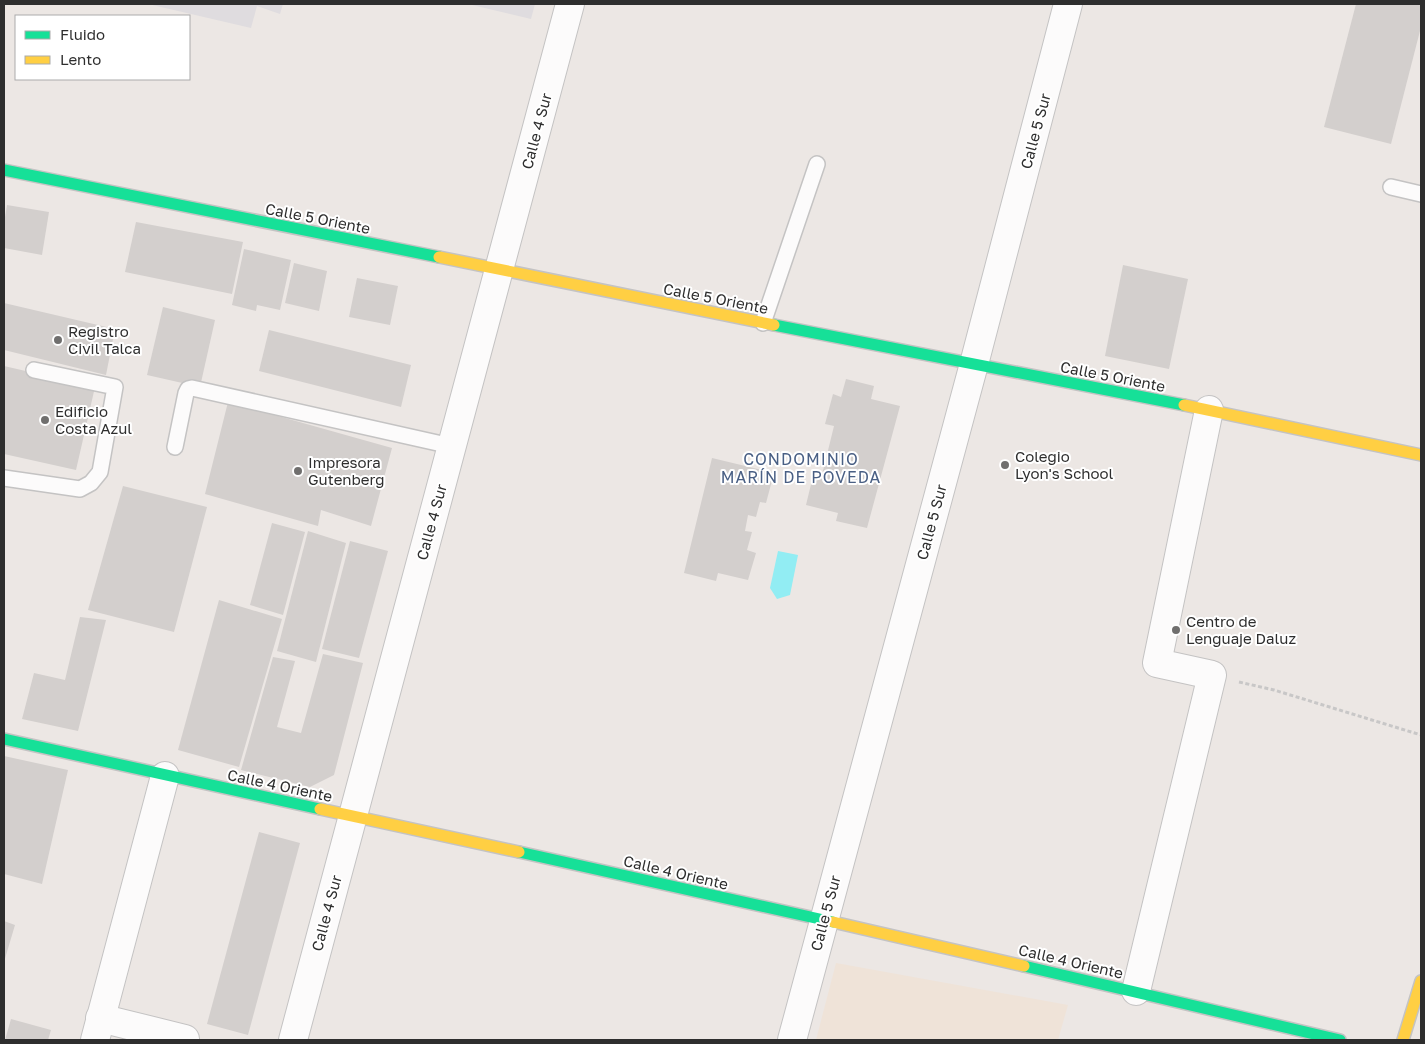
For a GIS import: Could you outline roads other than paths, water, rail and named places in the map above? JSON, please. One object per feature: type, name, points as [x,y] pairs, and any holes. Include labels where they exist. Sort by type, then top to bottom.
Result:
[{"type":"street","name":"Calle 4 Sur","points":[[292,1040],[570,4]]},
{"type":"street","name":"Calle 5 Sur","points":[[792,1040],[974,364],[1068,4]]},
{"type":"street","name":"Calle 5 Oriente","points":[[4,170],[764,323],[1209,410],[1421,455]]},
{"type":"street","points":[[1136,991],[1212,675],[1156,663],[1209,410]]},
{"type":"street","name":"Calle 4 Oriente","points":[[4,739],[823,920],[1136,991],[1340,1040]]},
{"type":"street","points":[[165,776],[97,1029],[185,1039]]},
{"type":"street","points":[[1403,1040],[1421,982]]},
{"type":"lane","points":[[764,323],[817,164]]},
{"type":"lane","points":[[1391,187],[1421,194]]},
{"type":"lane","points":[[4,478],[80,489],[91,483],[100,472],[115,387],[34,370]]},
{"type":"lane","points":[[175,447],[186,392],[192,388],[451,446]]},
{"type":"water","points":[[778,551],[798,555],[790,595],[777,599],[770,588]]},
{"type":"place","name":"Registro Civil Talca","points":[[58,340]]},
{"type":"place","name":"Edificio Costa Azul","points":[[45,420]]},
{"type":"place","name":"Colegio Lyon's School","points":[[1005,465]]},
{"type":"place","name":"Impresora Gutenberg","points":[[298,471]]},
{"type":"place","name":"Centro de Lenguaje Daluz","points":[[1176,630]]},
{"type":"district","name":"CONDOMINIO MARÍN DE POVEDA","points":[[801,468]]}]
